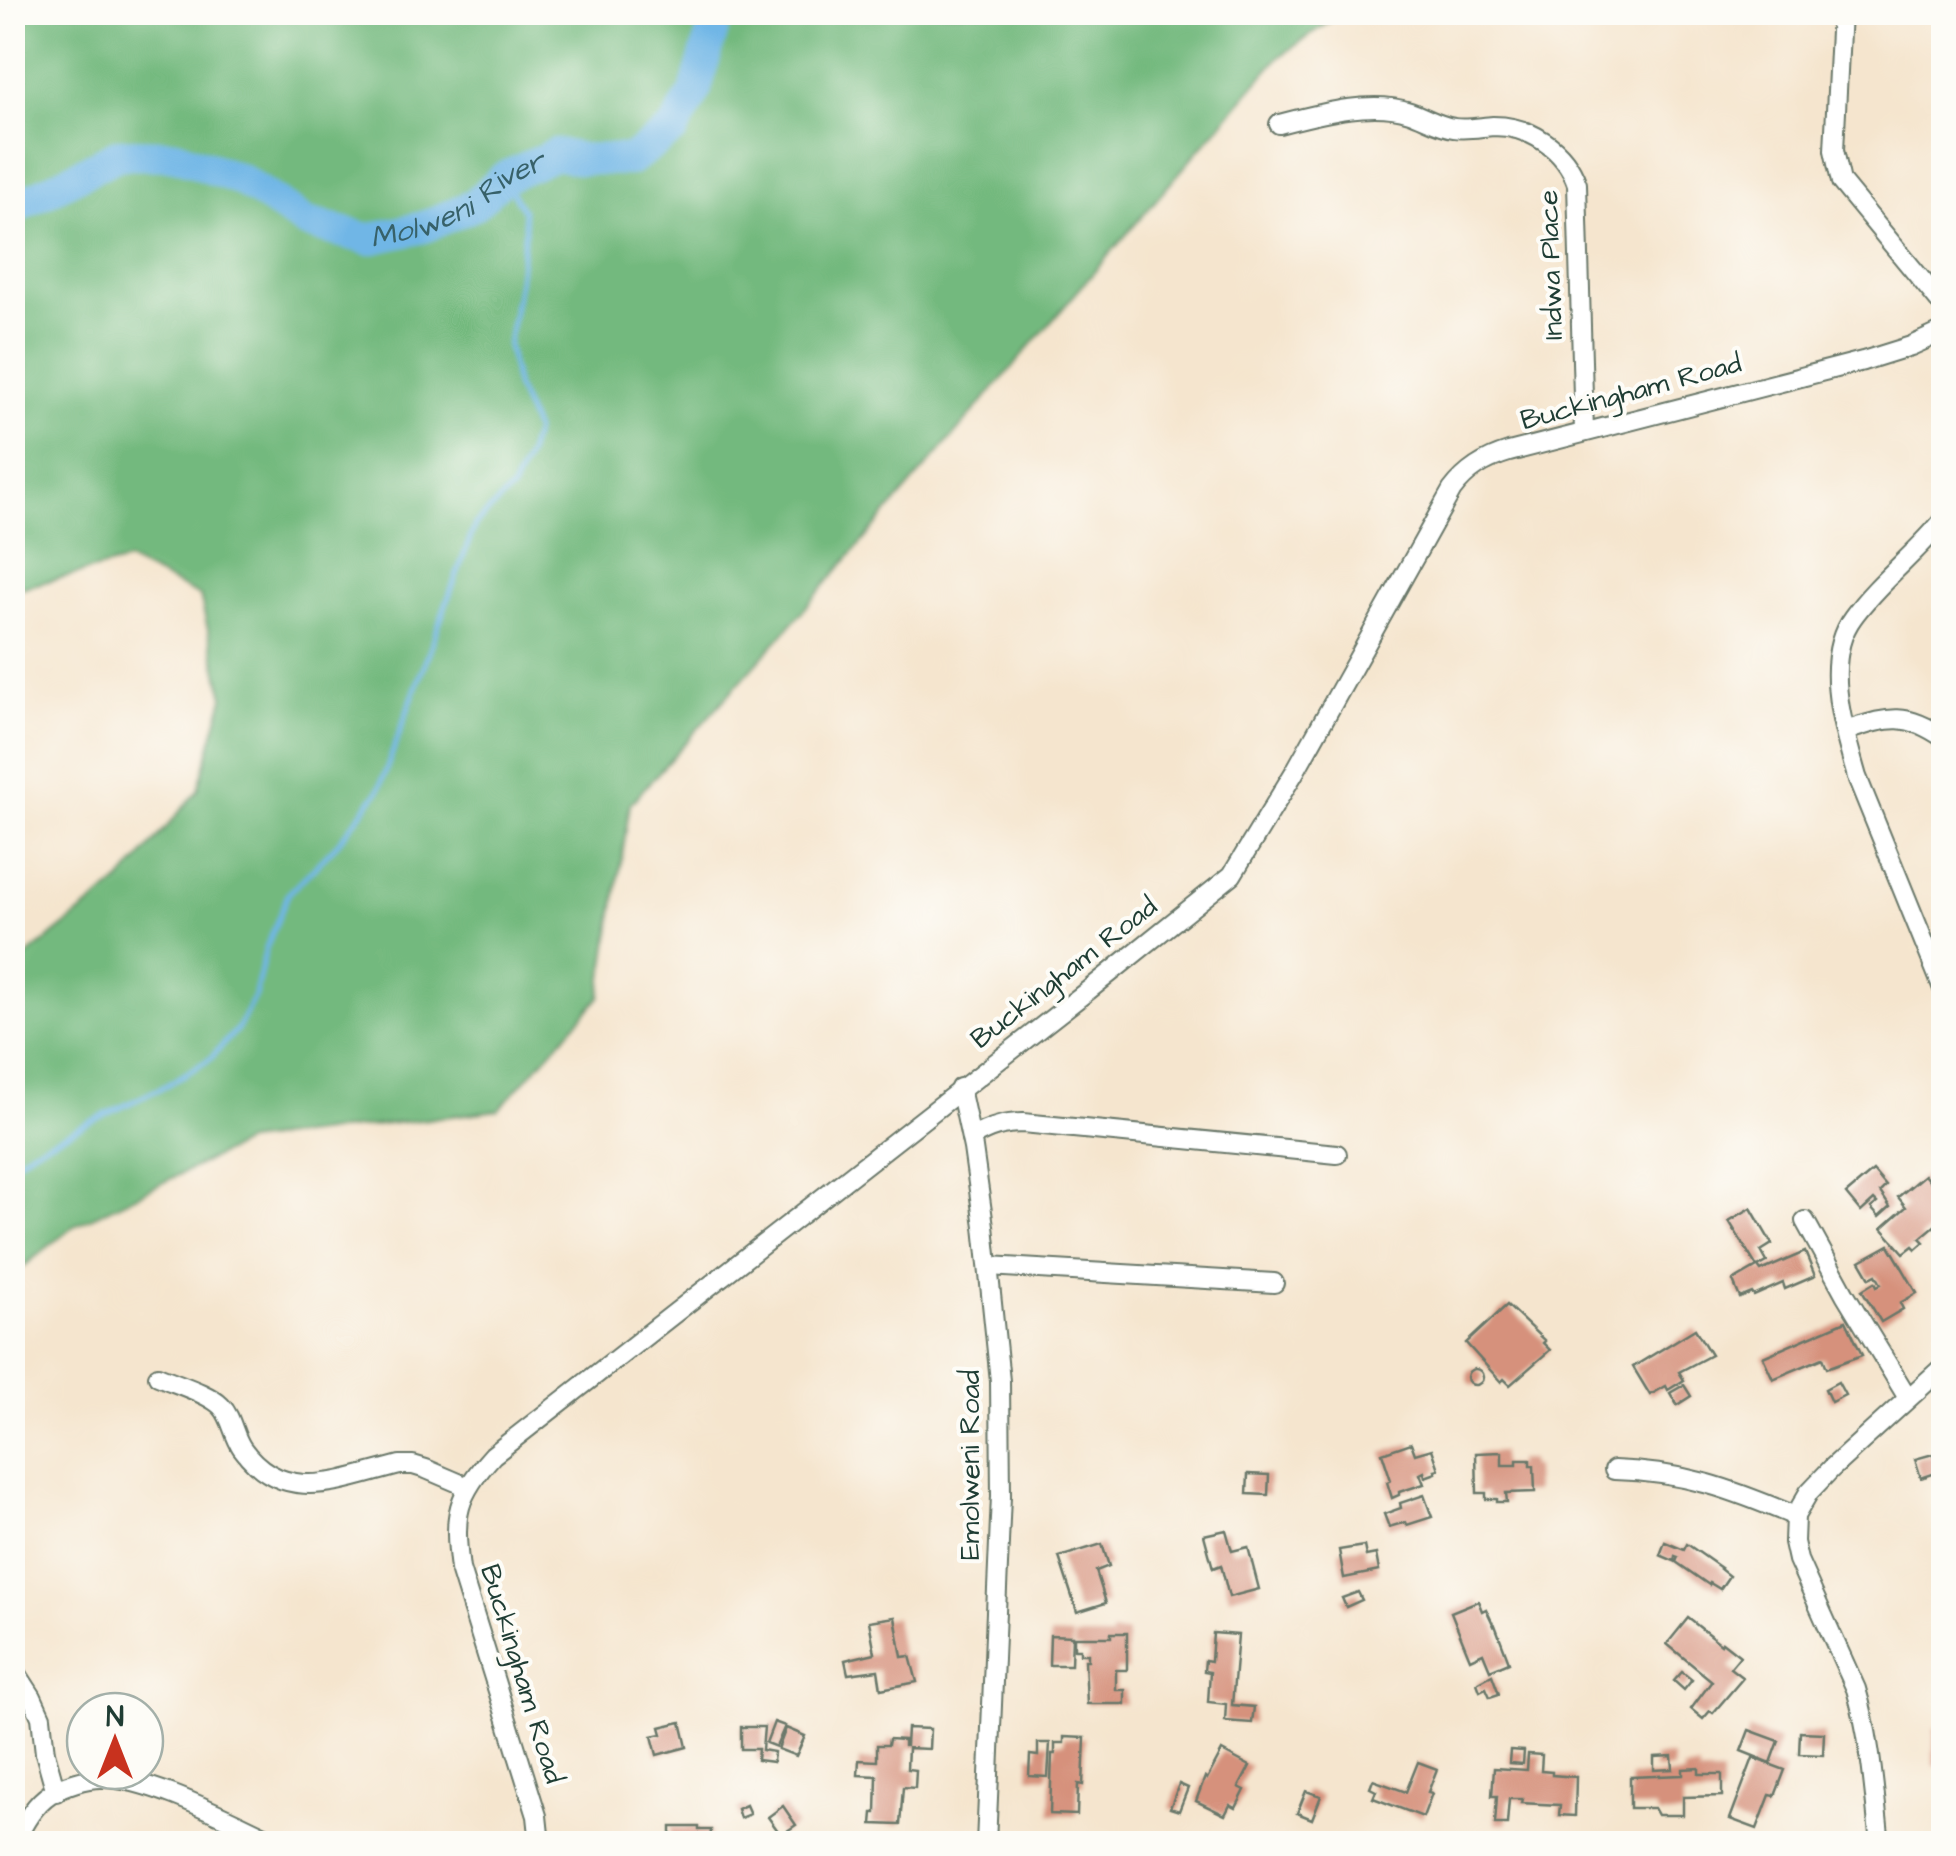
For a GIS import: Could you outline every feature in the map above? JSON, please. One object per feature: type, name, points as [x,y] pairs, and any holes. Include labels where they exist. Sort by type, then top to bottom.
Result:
[{"type":"street","points":[[1840,12],[1834,150],[1841,182],[1944,307]]},
{"type":"street","name":"Indwa Place","points":[[1279,124],[1321,113],[1384,106],[1459,129],[1517,128],[1538,137],[1571,166],[1578,184],[1584,432]]},
{"type":"street","name":"Buckingham Road","points":[[540,1844],[537,1816],[460,1569],[456,1541],[458,1512],[468,1487],[493,1455],[1232,875],[1294,774],[1460,479],[1497,456],[1863,361],[1944,331]]},
{"type":"street","points":[[1944,519],[1850,620],[1839,649],[1836,685],[1857,777],[1944,991]]},
{"type":"street","points":[[1845,731],[1887,718],[1909,719],[1944,738]]},
{"type":"street","name":"Emolweni Road","points":[[960,1088],[971,1138],[1000,1381],[1000,1496],[986,1844]]},
{"type":"street","points":[[971,1138],[1005,1123],[1023,1123],[1337,1154]]},
{"type":"street","points":[[1806,1220],[1908,1398]]},
{"type":"street","points":[[988,1266],[1274,1283]]},
{"type":"street","points":[[1880,1844],[1863,1711],[1798,1560],[1795,1516],[1832,1468],[1944,1366]]},
{"type":"street","points":[[158,1376],[223,1408],[244,1450],[260,1467],[284,1480],[318,1486],[412,1465],[468,1487]]},
{"type":"street","points":[[1614,1470],[1683,1476],[1737,1492],[1795,1516]]},
{"type":"street","points":[[12,1666],[40,1718],[56,1792]]},
{"type":"street","points":[[14,1844],[36,1808],[56,1792],[100,1778],[135,1782],[180,1798],[282,1844]]},
{"type":"green space","points":[[13,12],[1341,13],[1278,58],[782,635],[630,804],[600,997],[498,1110],[246,1142],[74,1226],[13,1275],[13,967],[122,880],[198,790],[224,697],[200,596],[128,561],[13,590]]},
{"type":"building","points":[[1873,1171],[1886,1186],[1880,1192],[1890,1207],[1879,1217],[1871,1208],[1877,1203],[1874,1200],[1861,1212],[1846,1194]]},
{"type":"building","points":[[1924,1175],[1935,1188],[1940,1184],[1944,1187],[1944,1207],[1937,1212],[1943,1219],[1920,1238],[1924,1242],[1916,1249],[1913,1246],[1904,1253],[1882,1228],[1906,1207],[1898,1197]]},
{"type":"building","points":[[1751,1208],[1772,1244],[1761,1251],[1767,1262],[1758,1267],[1761,1271],[1805,1252],[1815,1276],[1785,1289],[1783,1283],[1740,1298],[1733,1281],[1757,1267],[1729,1221]]},
{"type":"building","points":[[1889,1245],[1917,1293],[1900,1303],[1903,1309],[1881,1322],[1862,1290],[1875,1282],[1877,1286],[1881,1284],[1876,1275],[1870,1278],[1860,1261]]},
{"type":"building","points":[[1507,1305],[1550,1350],[1510,1385],[1504,1379],[1501,1382],[1466,1343]]},
{"type":"building","points":[[1846,1321],[1862,1355],[1827,1368],[1823,1358],[1773,1379],[1763,1357]]},
{"type":"building","points":[[1695,1329],[1711,1355],[1679,1372],[1684,1380],[1650,1395],[1633,1367]]},
{"type":"building","points":[[1475,1369],[1483,1377],[1475,1385],[1467,1377]]},
{"type":"building","points":[[1838,1382],[1845,1395],[1831,1402],[1825,1389]]},
{"type":"building","points":[[1684,1385],[1691,1396],[1677,1405],[1670,1393]]},
{"type":"building","points":[[1411,1443],[1415,1454],[1432,1449],[1439,1469],[1425,1477],[1424,1472],[1420,1474],[1424,1484],[1392,1498],[1382,1453]]},
{"type":"building","points":[[1502,1452],[1502,1465],[1530,1460],[1530,1466],[1534,1466],[1535,1492],[1506,1493],[1507,1502],[1486,1499],[1486,1493],[1477,1493],[1476,1453]]},
{"type":"building","points":[[1933,1454],[1939,1472],[1921,1478],[1915,1459]]},
{"type":"building","points":[[1248,1474],[1269,1475],[1268,1495],[1247,1494]]},
{"type":"building","points":[[1424,1495],[1432,1517],[1389,1527],[1384,1514],[1401,1508],[1400,1503]]},
{"type":"building","points":[[1226,1530],[1232,1551],[1248,1547],[1259,1589],[1229,1597],[1221,1565],[1213,1568],[1204,1535]]},
{"type":"building","points":[[1665,1542],[1684,1550],[1687,1544],[1729,1576],[1720,1589],[1709,1585],[1676,1562],[1678,1557],[1674,1561],[1660,1555]]},
{"type":"building","points":[[1102,1544],[1109,1566],[1096,1571],[1106,1603],[1077,1612],[1059,1557]]},
{"type":"building","points":[[1364,1546],[1366,1556],[1376,1554],[1379,1571],[1344,1578],[1339,1550]]},
{"type":"building","points":[[1358,1592],[1362,1600],[1346,1607],[1342,1598]]},
{"type":"building","points":[[1478,1601],[1495,1625],[1509,1662],[1490,1670],[1483,1653],[1470,1659],[1451,1612]]},
{"type":"building","points":[[895,1617],[902,1657],[910,1656],[917,1682],[881,1689],[878,1670],[848,1674],[845,1660],[875,1653],[869,1621]]},
{"type":"building","points":[[1688,1618],[1740,1656],[1730,1668],[1743,1678],[1703,1719],[1691,1709],[1712,1681],[1667,1644]]},
{"type":"building","points":[[1111,1633],[1127,1633],[1127,1670],[1116,1670],[1116,1690],[1125,1690],[1125,1704],[1087,1704],[1088,1654],[1074,1649],[1074,1637],[1111,1637]]},
{"type":"building","points":[[1213,1633],[1238,1635],[1232,1705],[1254,1707],[1252,1723],[1225,1721],[1226,1704],[1208,1702],[1210,1672],[1204,1671],[1205,1660],[1211,1661]]},
{"type":"building","points":[[1050,1635],[1072,1636],[1071,1665],[1049,1665]]},
{"type":"building","points":[[1682,1672],[1692,1680],[1684,1690],[1674,1681]]},
{"type":"building","points":[[1492,1675],[1499,1694],[1490,1697],[1486,1688],[1480,1691],[1477,1683]]},
{"type":"building","points":[[681,1722],[687,1747],[657,1755],[652,1736],[662,1734],[660,1727]]},
{"type":"building","points":[[774,1722],[785,1726],[776,1747],[766,1743]]},
{"type":"building","points":[[741,1727],[764,1727],[762,1750],[774,1752],[773,1762],[757,1760],[758,1749],[741,1749]]},
{"type":"building","points":[[786,1728],[805,1736],[796,1756],[778,1749]]},
{"type":"building","points":[[907,1728],[930,1729],[929,1749],[908,1748],[907,1769],[916,1770],[915,1788],[903,1787],[900,1825],[872,1824],[877,1776],[858,1775],[859,1760],[877,1761],[877,1745],[888,1745],[889,1739],[904,1740],[906,1746]]},
{"type":"building","points":[[1934,1728],[1944,1728],[1944,1766],[1933,1766]]},
{"type":"building","points":[[1749,1730],[1779,1741],[1771,1763],[1741,1751]]},
{"type":"building","points":[[1800,1732],[1824,1733],[1823,1755],[1799,1754]]},
{"type":"building","points":[[1064,1737],[1085,1738],[1077,1815],[1050,1814],[1052,1754],[1055,1743],[1064,1743]]},
{"type":"building","points":[[1038,1743],[1050,1743],[1048,1777],[1029,1776],[1030,1755],[1038,1756]]},
{"type":"building","points":[[1510,1750],[1524,1751],[1523,1764],[1509,1763]]},
{"type":"building","points":[[1222,1751],[1250,1766],[1239,1787],[1245,1790],[1236,1808],[1230,1805],[1225,1815],[1196,1801],[1205,1777]]},
{"type":"building","points":[[1528,1754],[1542,1755],[1541,1771],[1576,1777],[1575,1816],[1559,1815],[1560,1805],[1509,1799],[1507,1824],[1495,1824],[1494,1768],[1527,1770]]},
{"type":"building","points":[[1672,1756],[1673,1769],[1654,1770],[1654,1757]]},
{"type":"building","points":[[1753,1758],[1785,1770],[1757,1829],[1730,1819]]},
{"type":"building","points":[[1418,1762],[1437,1769],[1423,1817],[1373,1798],[1373,1780],[1406,1792]]},
{"type":"building","points":[[1699,1768],[1699,1774],[1722,1774],[1722,1796],[1683,1797],[1683,1815],[1658,1815],[1654,1808],[1630,1808],[1630,1777],[1683,1775],[1683,1769]]},
{"type":"building","points":[[1179,1784],[1188,1788],[1179,1811],[1170,1808]]},
{"type":"building","points":[[1306,1791],[1321,1796],[1312,1819],[1297,1813]]},
{"type":"building","points":[[746,1805],[750,1814],[740,1818],[737,1809]]},
{"type":"building","points":[[783,1806],[796,1825],[781,1835],[768,1817]]},
{"type":"building","points":[[671,1827],[711,1830],[710,1844],[671,1844]]},
{"type":"waterway","name":"Molweni River","points":[[12,209],[119,154],[176,155],[241,180],[307,223],[369,239],[424,227],[474,205],[503,178],[555,154],[630,160],[673,130],[695,92],[718,12]]},
{"type":"waterway","points":[[12,1165],[32,1150],[167,1085],[210,1059],[239,1027],[255,995],[266,948],[288,894],[337,844],[378,792],[475,525],[512,489],[535,431],[516,386],[508,345],[525,229],[523,210],[503,178]]}]
